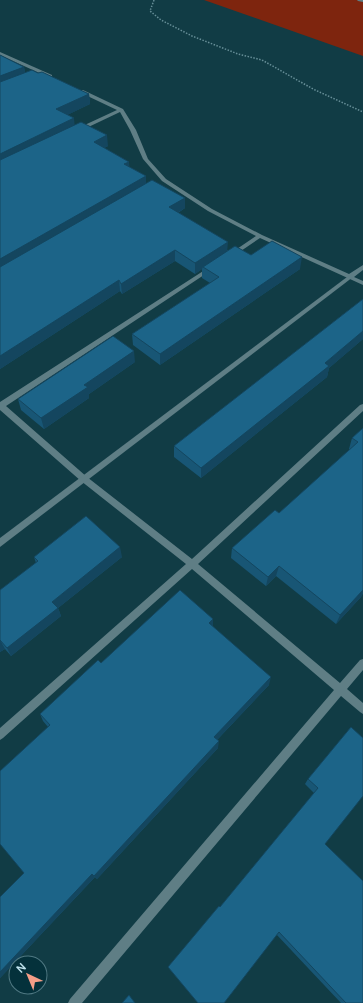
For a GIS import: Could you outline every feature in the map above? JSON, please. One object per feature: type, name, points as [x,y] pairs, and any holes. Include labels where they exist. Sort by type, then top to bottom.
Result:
[{"type":"street","points":[[359,0],[363,1]]},
{"type":"street","points":[[0,53],[57,79]]},
{"type":"street","points":[[36,76],[43,73]]},
{"type":"street","points":[[78,90],[121,110],[134,130],[146,158],[164,180],[210,210],[260,236],[351,276],[363,283]]},
{"type":"street","points":[[71,134],[121,110]]},
{"type":"street","points":[[158,184],[164,180]]},
{"type":"street","points":[[227,258],[260,236]]},
{"type":"street","points":[[221,262],[1,406],[84,479],[192,564],[363,709]]},
{"type":"street","points":[[0,543],[363,267]]},
{"type":"street","points":[[0,735],[192,564],[363,407]]},
{"type":"street","points":[[74,1003],[363,663]]},
{"type":"path","points":[[154,0],[150,11],[161,20],[192,36],[238,54],[262,60],[313,90],[363,112]]},
{"type":"shaded area","points":[[204,0],[363,0],[363,56]]},
{"type":"building","points":[[0,55],[24,67],[0,76]]},
{"type":"building","points":[[32,70],[38,73],[42,72],[89,94],[56,109],[74,118],[0,154],[0,82]]},
{"type":"building","points":[[81,122],[107,135],[94,142],[129,162],[124,164],[146,176],[0,259],[0,160]]},
{"type":"building","points":[[152,180],[185,198],[169,207],[228,242],[195,263],[175,250],[121,284],[119,280],[0,356],[0,267]]},
{"type":"building","points":[[272,241],[302,257],[160,354],[132,334],[219,277],[203,267],[235,246],[251,255]]},
{"type":"building","points":[[363,299],[363,331],[325,363],[329,366],[201,468],[174,446]]},
{"type":"building","points":[[113,336],[134,351],[84,385],[88,387],[41,418],[18,399]]},
{"type":"building","points":[[363,428],[363,590],[340,615],[279,566],[268,577],[232,548],[275,510],[279,513],[358,442],[352,438]]},
{"type":"building","points":[[86,516],[120,547],[52,602],[58,608],[7,648],[0,640],[0,590],[38,561],[34,557]]},
{"type":"building","points":[[180,590],[213,619],[209,623],[271,677],[214,737],[219,741],[94,876],[92,874],[16,955],[8,955],[8,963],[0,972],[0,897],[24,873],[0,844],[0,771],[50,725],[40,714],[98,660],[101,663]]},
{"type":"building","points":[[351,727],[363,738],[363,796],[325,844],[363,881],[363,1003],[346,1003],[279,932],[224,1003],[198,1003],[168,967],[219,906],[220,907],[318,788],[308,779]]},
{"type":"building","points":[[129,995],[135,1003],[122,1003]]}]
